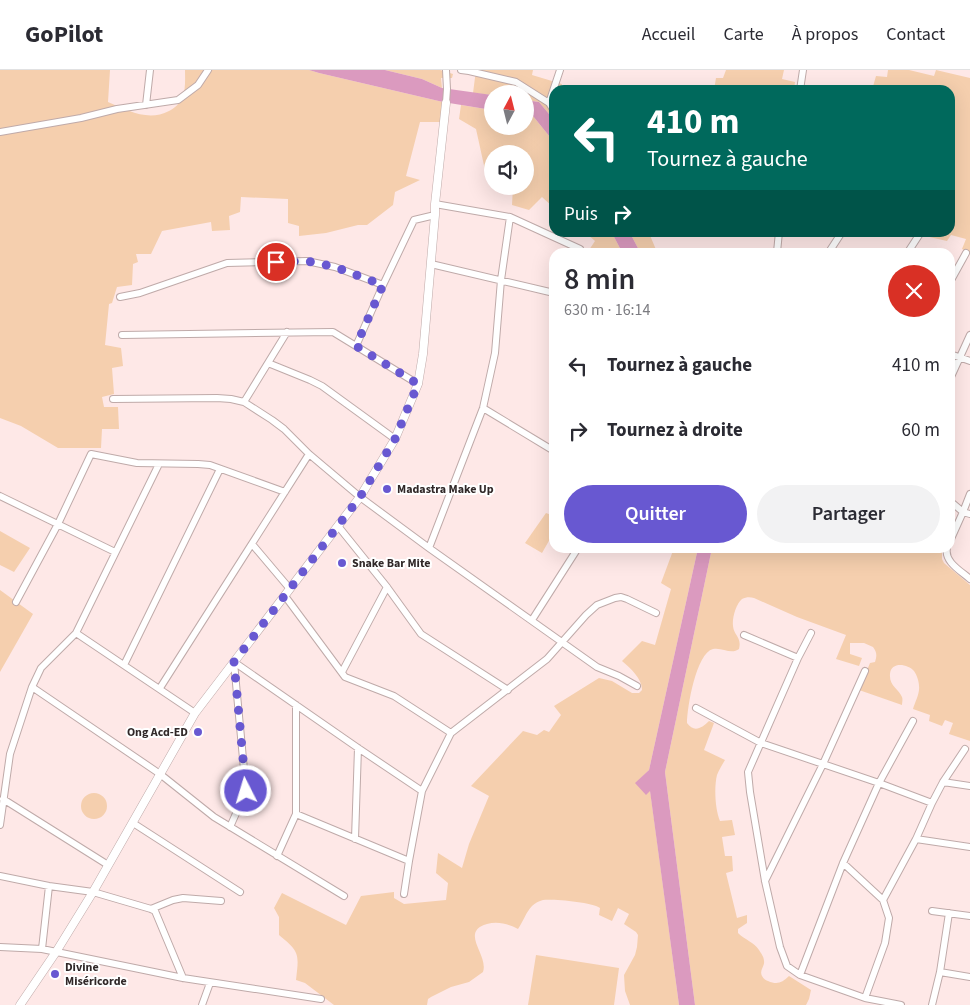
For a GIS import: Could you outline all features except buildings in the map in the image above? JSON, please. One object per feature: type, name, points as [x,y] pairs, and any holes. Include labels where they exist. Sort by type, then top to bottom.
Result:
[{"type":"street","points":[[146,105],[150,70]]},
{"type":"street","points":[[0,132],[81,118],[116,109],[178,100],[198,85],[208,70]]},
{"type":"street","points":[[20,1005],[93,892],[195,713],[360,497],[395,439],[418,384],[423,354],[436,215],[435,204],[446,103],[446,70]]},
{"type":"street","points":[[461,70],[516,82],[549,103]]},
{"type":"street","points":[[555,85],[560,70]]},
{"type":"street","points":[[801,85],[803,70]]},
{"type":"street","points":[[435,204],[510,217],[549,235]]},
{"type":"street","points":[[356,346],[414,220],[436,215]]},
{"type":"street","points":[[429,548],[483,408],[494,353],[501,280],[510,217]]},
{"type":"street","points":[[554,237],[578,248]]},
{"type":"street","points":[[832,248],[839,237]]},
{"type":"street","points":[[911,248],[918,237]]},
{"type":"street","points":[[955,273],[966,253]]},
{"type":"street","points":[[120,297],[140,293],[228,263],[307,261],[335,267],[383,285]]},
{"type":"street","points":[[431,264],[549,292]]},
{"type":"street","points":[[244,402],[287,332]]},
{"type":"street","points":[[122,335],[334,332],[418,384]]},
{"type":"street","points":[[955,368],[970,335]]},
{"type":"street","points":[[955,356],[970,361]]},
{"type":"street","points":[[268,363],[322,386],[395,439]]},
{"type":"street","points":[[113,399],[217,398],[244,402],[284,429],[309,454],[360,497],[429,548],[597,667],[637,686]]},
{"type":"street","points":[[483,408],[549,448]]},
{"type":"street","points":[[16,602],[58,524],[91,454],[137,463],[210,465],[285,492]]},
{"type":"street","points":[[160,688],[309,454]]},
{"type":"street","points":[[0,825],[10,754],[32,687],[41,668],[76,632],[159,464]]},
{"type":"street","points":[[124,665],[220,469]]},
{"type":"street","points":[[955,533],[967,513],[970,494]]},
{"type":"street","points":[[0,496],[115,552]]},
{"type":"street","points":[[955,505],[967,513]]},
{"type":"street","points":[[338,526],[387,587],[421,634],[508,690]]},
{"type":"street","points":[[252,544],[346,677],[394,696],[451,733]]},
{"type":"street","points":[[532,620],[575,553]]},
{"type":"street","points":[[946,553],[948,559],[970,579]]},
{"type":"street","points":[[342,672],[387,587]]},
{"type":"street","points":[[404,894],[422,790],[451,733],[547,659],[592,608],[615,598],[627,599],[656,613]]},
{"type":"street","points":[[76,632],[195,713]]},
{"type":"street","points":[[811,633],[798,658],[748,772],[765,882],[780,947],[787,966],[800,975],[865,998],[901,1005]]},
{"type":"street","points":[[744,635],[798,658]]},
{"type":"street","points":[[234,662],[422,790]]},
{"type":"street","points":[[230,827],[246,791],[234,662]]},
{"type":"street","points":[[765,882],[823,764],[865,671]]},
{"type":"street","points":[[32,687],[160,774],[214,817],[344,896]]},
{"type":"street","points":[[277,856],[296,814],[296,705]]},
{"type":"street","points":[[696,708],[761,743],[932,802]]},
{"type":"street","points":[[800,975],[844,862],[878,783],[913,720]]},
{"type":"street","points":[[355,839],[358,748]]},
{"type":"street","points":[[882,900],[916,839],[932,802],[965,749]]},
{"type":"street","points":[[943,782],[970,786]]},
{"type":"street","points":[[3,799],[108,865]]},
{"type":"street","points":[[296,814],[409,861]]},
{"type":"street","points":[[133,823],[240,892]]},
{"type":"street","points":[[916,839],[970,846]]},
{"type":"street","points":[[844,862],[882,900],[889,918],[885,943],[865,998]]},
{"type":"street","points":[[0,876],[49,886],[93,892],[151,909],[156,912],[182,978]]},
{"type":"street","points":[[42,949],[49,886]]},
{"type":"street","points":[[151,909],[183,898],[221,901]]},
{"type":"street","points":[[932,911],[970,916]]},
{"type":"street","points":[[932,1005],[940,972],[949,913]]},
{"type":"street","points":[[0,948],[42,949],[182,978],[321,999]]},
{"type":"street","points":[[940,972],[970,977]]},
{"type":"street","points":[[202,1005],[210,983]]},
{"type":"shaded area","points":[[0,70],[110,70],[108,102],[138,114],[153,115],[171,110],[180,102],[184,91],[185,70],[309,70],[443,102],[444,122],[420,122],[406,176],[420,180],[395,192],[393,205],[367,225],[299,236],[299,226],[288,223],[288,199],[241,197],[240,212],[229,216],[230,230],[212,231],[211,222],[162,231],[151,254],[136,254],[138,262],[133,264],[132,285],[117,287],[112,303],[109,304],[105,345],[121,348],[123,366],[112,368],[114,394],[102,397],[104,407],[118,407],[119,429],[102,429],[101,448],[58,448],[21,426],[0,418]]},
{"type":"shaded area","points":[[309,70],[385,70],[422,79],[442,88],[484,94],[484,109],[443,102]]},
{"type":"shaded area","points":[[385,70],[440,70],[453,74],[452,78],[441,78],[442,88],[422,79]]},
{"type":"shaded area","points":[[476,70],[533,70],[532,75],[562,84],[549,85],[549,114],[539,102],[534,101],[534,85],[484,85],[484,94],[473,93]]},
{"type":"shaded area","points":[[726,70],[784,70],[782,79],[795,82],[795,85],[715,85],[716,78],[723,78]]},
{"type":"shaded area","points":[[888,70],[909,70],[934,76],[936,70],[970,78],[970,253],[962,249],[966,239],[955,236],[955,85],[873,85],[876,76],[887,77]]},
{"type":"shaded area","points":[[534,101],[539,102],[549,114],[549,136],[534,117]]},
{"type":"shaded area","points":[[461,105],[484,109],[484,135],[534,135],[534,117],[549,136],[549,203],[542,197],[529,210],[512,205],[513,195],[534,195],[534,145],[484,145],[484,165],[476,129],[459,119]]},
{"type":"shaded area","points":[[590,237],[614,237],[620,248],[590,248],[595,241]]},
{"type":"shaded area","points":[[614,237],[632,237],[638,248],[620,248]]},
{"type":"shaded area","points":[[632,237],[651,237],[655,248],[638,248]]},
{"type":"shaded area","points":[[929,237],[950,237],[947,241]]},
{"type":"shaded area","points":[[546,513],[549,514],[549,541],[542,553],[525,543]]},
{"type":"shaded area","points":[[0,531],[30,548],[14,572],[0,565]]},
{"type":"shaded area","points":[[672,553],[697,553],[649,770],[636,783],[650,790],[679,1005],[630,1005],[625,991],[624,975],[635,955],[638,935],[624,924],[629,914],[618,908],[612,921],[599,915],[600,908],[563,901],[543,900],[536,903],[528,911],[518,929],[499,923],[487,924],[479,928],[475,932],[475,938],[484,965],[483,972],[469,982],[451,987],[431,997],[428,999],[427,1005],[334,1005],[305,983],[296,980],[298,964],[296,954],[291,946],[279,935],[279,917],[274,908],[282,893],[346,925],[361,896],[394,892],[394,898],[404,904],[446,900],[448,883],[436,873],[438,853],[462,868],[469,844],[489,796],[471,786],[523,731],[537,735],[544,730],[549,732],[561,715],[554,706],[599,678],[612,681],[632,693],[639,693],[642,690],[638,677],[622,661],[642,641],[655,645],[671,589],[661,583]]},
{"type":"shaded area","points":[[697,553],[711,553],[665,772],[695,1005],[679,1005],[650,791],[646,795],[635,783],[649,770]]},
{"type":"shaded area","points":[[711,553],[942,553],[944,563],[970,585],[970,741],[949,734],[953,723],[945,720],[942,726],[929,721],[930,715],[913,709],[919,686],[916,674],[908,667],[896,665],[890,674],[891,682],[901,694],[902,705],[859,690],[870,663],[875,662],[876,654],[873,647],[864,643],[850,643],[850,654],[862,658],[859,666],[836,659],[846,635],[797,617],[754,598],[742,599],[735,611],[733,626],[739,639],[739,649],[730,651],[713,649],[707,653],[697,670],[687,723],[695,729],[704,726],[709,721],[714,723],[704,750],[725,760],[717,775],[716,798],[720,821],[732,820],[735,835],[722,837],[725,856],[732,856],[733,871],[726,873],[737,918],[747,915],[747,923],[738,929],[738,933],[755,945],[764,958],[761,974],[765,979],[777,983],[782,982],[789,976],[811,990],[806,1005],[695,1005],[665,772]]},
{"type":"shaded area","points":[[0,590],[33,614],[0,672]]},
{"type":"shaded area","points":[[94,793],[103,797],[107,806],[103,815],[94,819],[85,815],[81,806],[85,797]]},
{"type":"shaded area","points":[[536,955],[619,968],[614,1005],[528,1005]]},
{"type":"place","name":"Madastra Make Up","points":[[387,489]]},
{"type":"place","name":"Snake Bar Mite","points":[[342,563]]},
{"type":"place","name":"Ong Acd-ED","points":[[198,732]]},
{"type":"place","name":"Divine Miséricorde","points":[[55,974]]},
{"type":"route","points":[[246,791],[234,662],[360,497],[395,439],[418,384],[356,346],[383,285],[335,267],[307,261],[276,262]]}]
